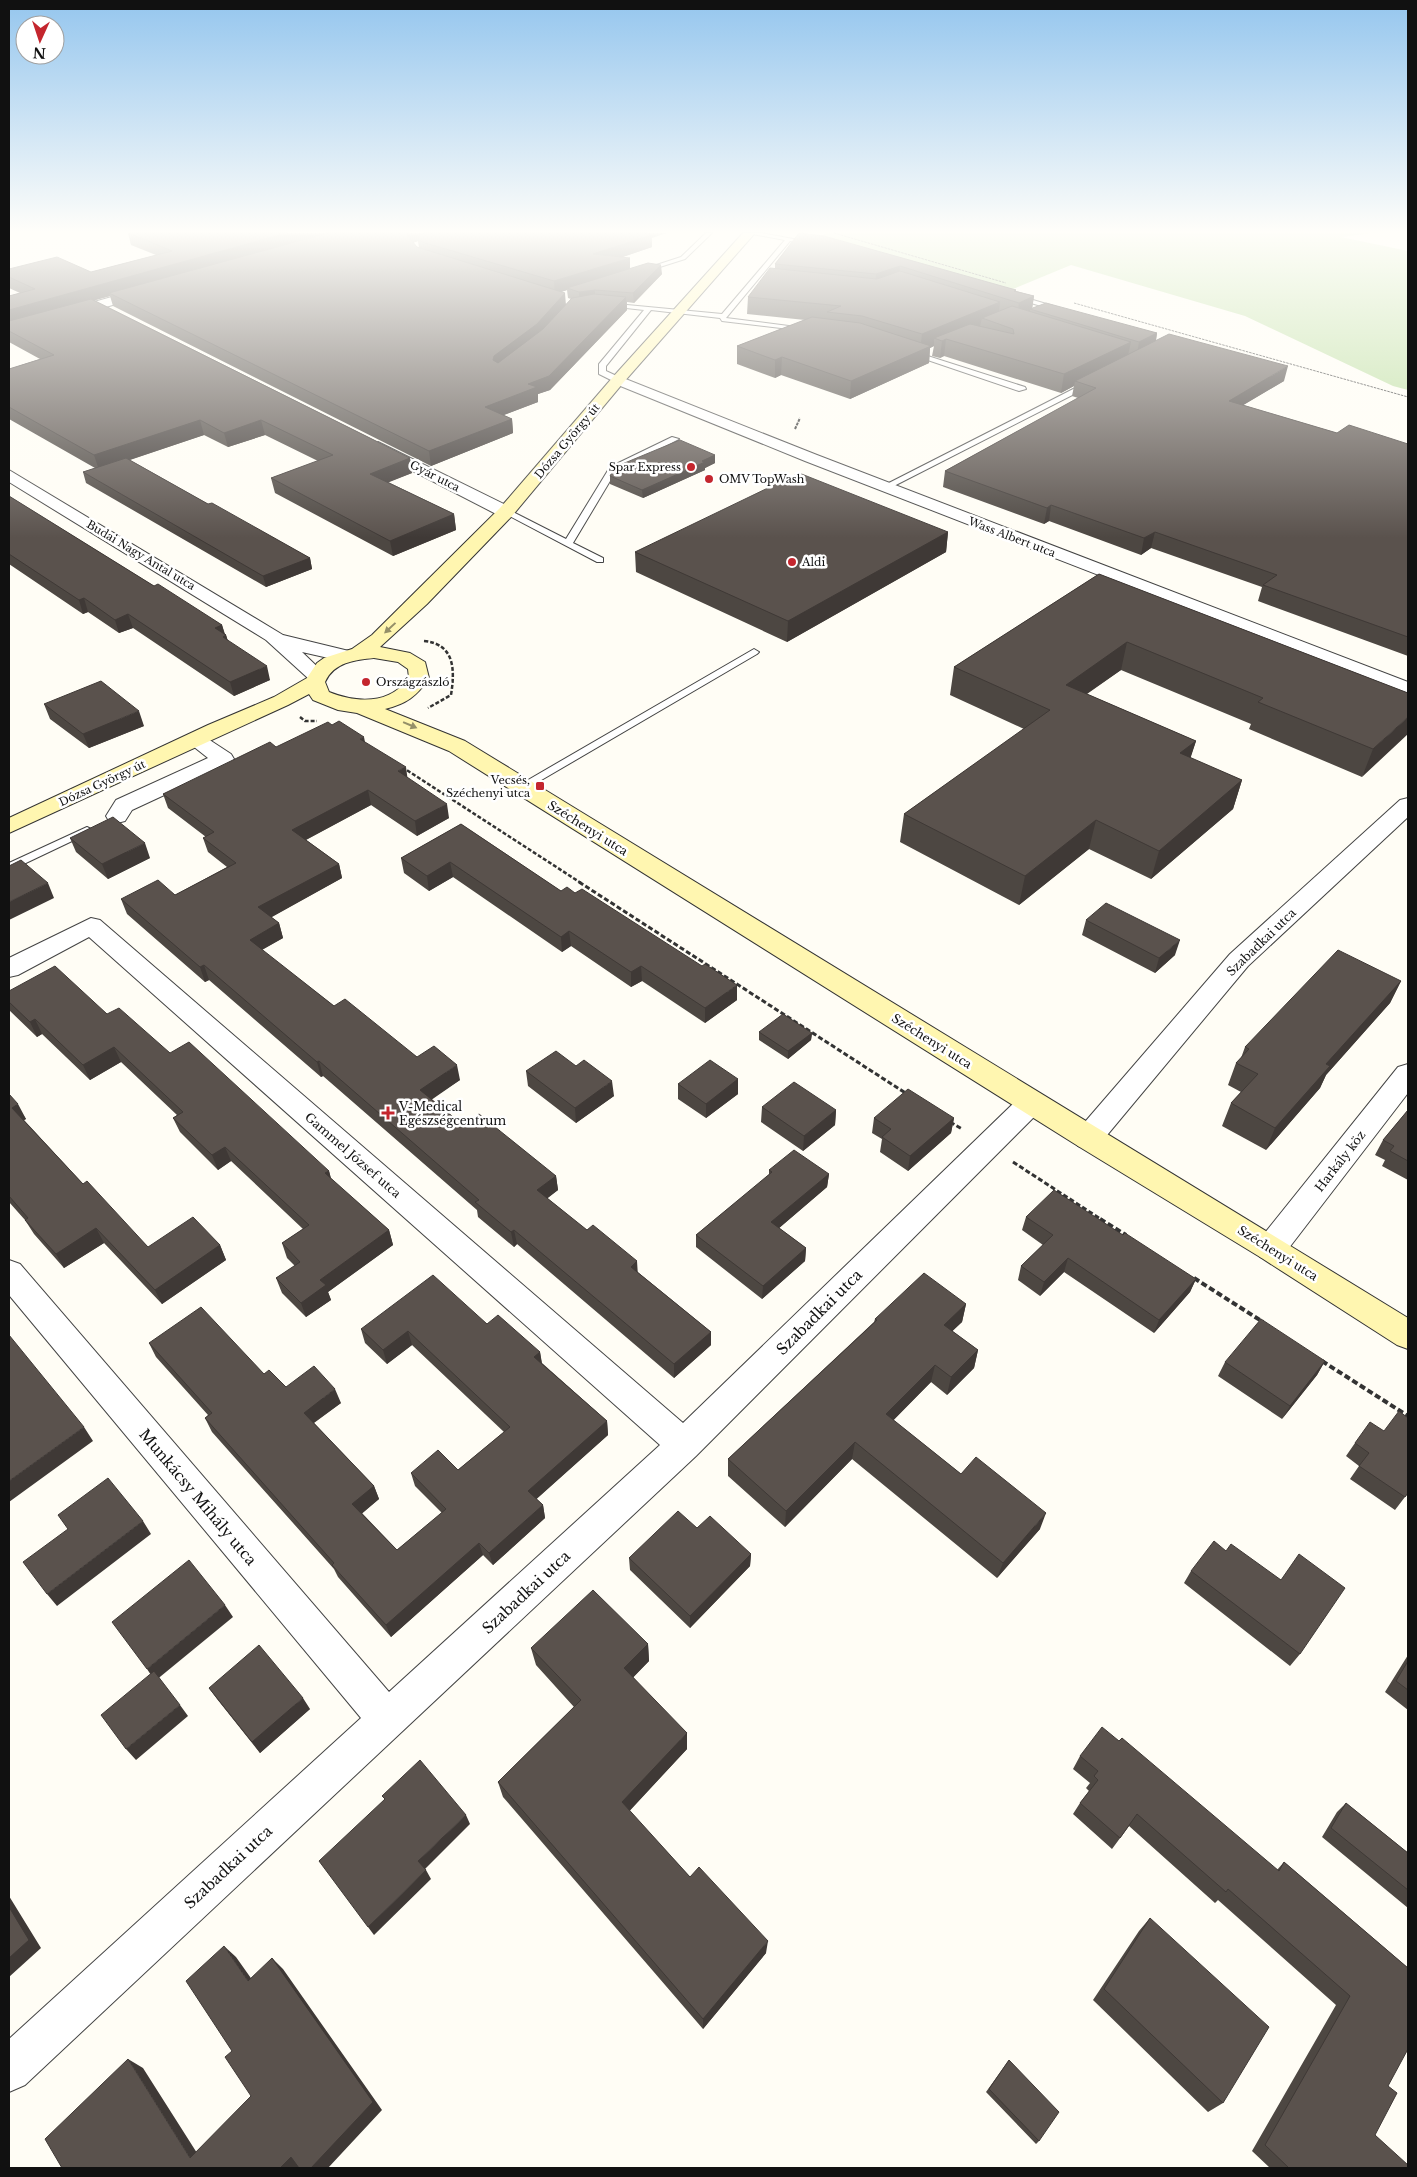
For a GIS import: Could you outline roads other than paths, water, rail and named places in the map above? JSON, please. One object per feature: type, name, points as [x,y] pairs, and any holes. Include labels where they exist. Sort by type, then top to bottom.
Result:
[{"type":"main road","name":"Dózsa György út","points":[[9,826],[216,729],[281,701],[316,679],[333,662],[352,655],[379,639],[506,512],[658,335]]},
{"type":"main road","name":"Dózsa György út","points":[[406,644],[420,600]]},
{"type":"main road","points":[[316,679],[314,686],[328,713],[396,701],[418,703],[419,669],[412,661],[406,644],[388,653],[352,655]]},
{"type":"main road","name":"Széchenyi utca","points":[[418,703],[457,746]]},
{"type":"main road","name":"Széchenyi utca","points":[[364,708],[457,746],[1088,1138],[1271,1248],[1408,1335]]},
{"type":"main road","name":"Dózsa György út","points":[[216,729],[294,711],[328,713]]},
{"type":"street","name":"Wass Albert utca","points":[[618,380],[885,487],[1408,689]]},
{"type":"street","name":"Gyár utca","points":[[363,440],[506,512]]},
{"type":"street","name":"Budai Nagy Antal utca","points":[[9,475],[273,636],[321,652],[352,655]]},
{"type":"street","name":"Budai Nagy Antal utca","points":[[273,636],[316,679]]},
{"type":"street","points":[[108,820],[124,805],[222,759],[195,739]]},
{"type":"street","name":"Szabadkai utca","points":[[1088,1138],[1240,960],[1408,804]]},
{"type":"street","name":"Gammel József utca","points":[[9,969],[91,926],[684,1445]]},
{"type":"street","name":"Harkály köz","points":[[1271,1248],[1408,1074]]},
{"type":"street","name":"Szabadkai utca","points":[[9,2069],[684,1445],[1032,1103]]},
{"type":"street","name":"Munkácsy Mihály utca","points":[[9,1273],[388,1720]]},
{"type":"lane","points":[[618,380],[602,372],[602,366],[627,335]]},
{"type":"lane","points":[[921,356],[936,350]]},
{"type":"lane","points":[[904,351],[1022,389]]},
{"type":"lane","points":[[885,487],[1097,381]]},
{"type":"lane","points":[[568,543],[613,469],[675,439]]},
{"type":"lane","points":[[506,512],[600,560]]},
{"type":"lane","points":[[522,787],[754,652]]},
{"type":"lane","points":[[9,867],[108,820]]},
{"type":"place","name":"Spar Express","points":[[691,467]]},
{"type":"place","name":"OMV TopWash","points":[[709,479]]},
{"type":"place","name":"Aldi","points":[[792,562]]},
{"type":"place","name":"Országzászló","points":[[366,682]]},
{"type":"place","name":"Vecsés, Széchenyi utca","points":[[540,786]]},
{"type":"place","name":"V-Medical Egészségcentrum","points":[[388,1113]]}]
